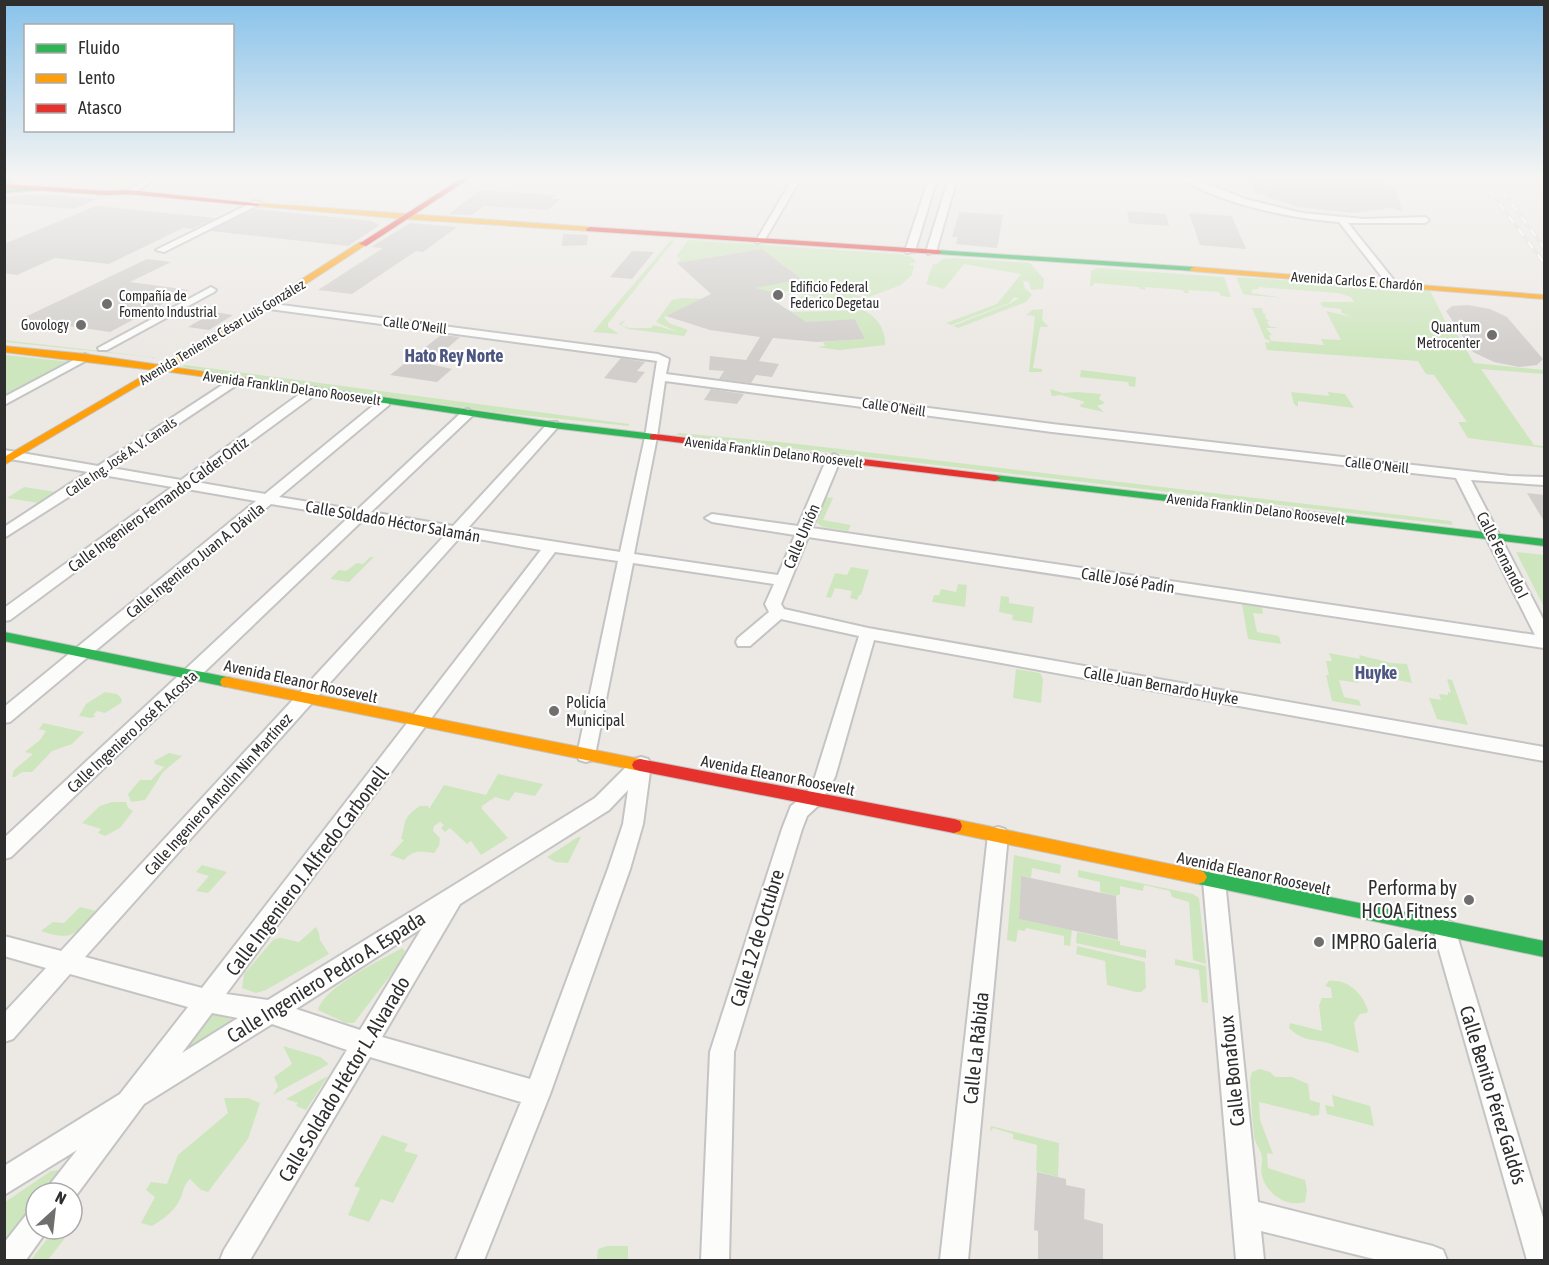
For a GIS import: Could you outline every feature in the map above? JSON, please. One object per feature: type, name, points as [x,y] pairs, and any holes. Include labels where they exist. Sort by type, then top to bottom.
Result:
[{"type":"main road","name":"Avenida Teniente César Luis González","points":[[8,457],[266,306],[376,237]]},
{"type":"main road","name":"Avenida Carlos E. Chardón","points":[[701,237],[1392,284],[1545,297]]},
{"type":"main road","name":"Avenida Franklin Delano Roosevelt","points":[[4,338],[103,348],[410,390]]},
{"type":"main road","name":"Avenida Franklin Delano Roosevelt","points":[[4,349],[85,357],[553,425],[649,427],[1071,473]]},
{"type":"main road","name":"Avenida Franklin Delano Roosevelt","points":[[649,427],[834,458],[1493,527]]},
{"type":"main road","name":"Avenida Franklin Delano Roosevelt","points":[[1463,518],[1545,543]]},
{"type":"main road","name":"Avenida Eleanor Roosevelt","points":[[4,636],[419,722],[998,835],[1545,949]]},
{"type":"street","points":[[161,250],[188,237]]},
{"type":"street","points":[[760,241],[762,237]]},
{"type":"street","points":[[910,251],[914,237]]},
{"type":"street","points":[[931,252],[935,237]]},
{"type":"street","points":[[1355,237],[1392,284]]},
{"type":"street","points":[[103,348],[211,290]]},
{"type":"street","name":"Calle O'Neill","points":[[266,306],[658,357],[663,359],[661,377],[1052,428],[1461,474],[1545,481]]},
{"type":"street","points":[[4,402],[85,357]]},
{"type":"street","points":[[586,755],[627,559],[649,427],[661,377]]},
{"type":"street","name":"Calle Ing. José A. V. Canals","points":[[4,534],[237,380]]},
{"type":"street","name":"Calle Ingeniero Fernando Calder Ortiz","points":[[4,616],[312,391]]},
{"type":"street","name":"Calle Ingeniero Juan A. Dávila","points":[[4,717],[385,402]]},
{"type":"street","name":"Calle Ingeniero José R. Acosta","points":[[4,851],[468,413]]},
{"type":"street","name":"Calle Ingeniero Antolín Nin Martínez","points":[[4,1031],[553,425]]},
{"type":"street","name":"Calle Soldado Héctor Salamán","points":[[8,457],[100,470],[551,547],[782,580]]},
{"type":"street","name":"Calle Unión","points":[[778,613],[773,604],[834,458]]},
{"type":"street","name":"Calle Fernando I","points":[[1461,474],[1493,527],[1545,636]]},
{"type":"street","name":"Calle José Padín","points":[[712,518],[1545,642]]},
{"type":"street","name":"Calle Ingeniero J. Alfredo Carbonell","points":[[70,1181],[551,547]]},
{"type":"street","points":[[744,642],[778,613]]},
{"type":"street","name":"Calle Juan Bernardo Huyke","points":[[778,613],[868,633],[1545,754]]},
{"type":"street","name":"Calle 12 de Octubre","points":[[715,1260],[723,1052],[792,829],[798,812],[813,799],[825,777],[868,633]]},
{"type":"street","points":[[470,1260],[537,1094],[623,858],[633,824],[641,764]]},
{"type":"street","name":"Calle Ingeniero Pedro A. Espada","points":[[4,1182],[269,1012],[602,804],[641,764]]},
{"type":"street","name":"Calle La Rábida","points":[[954,1260],[998,835]]},
{"type":"street","name":"Calle Bonafoux","points":[[1214,881],[1250,1260]]},
{"type":"street","name":"Calle Soldado Héctor L. Alvarado","points":[[234,1260],[453,898]]},
{"type":"street","name":"Calle Benito Pérez Galdós","points":[[1444,929],[1538,1244],[1540,1260]]},
{"type":"street","points":[[4,946],[208,1001],[269,1012],[366,1044],[537,1094]]},
{"type":"street","points":[[1246,1214],[1433,1260]]},
{"type":"street","points":[[9,1260],[24,1241]]},
{"type":"green space","points":[[672,239],[673,242],[608,323],[608,327],[619,334],[593,332]]},
{"type":"green space","points":[[688,240],[898,254],[909,256],[915,260],[915,263],[910,265],[914,265],[912,275],[901,285],[869,297],[850,291],[815,288],[754,297],[739,290],[801,278],[762,249],[677,263],[681,258],[676,257]]},
{"type":"green space","points":[[942,259],[1030,263],[1044,279],[1043,289],[1031,290],[1029,282],[1023,281],[1025,289],[1032,294],[1026,302],[958,328],[953,326],[1011,303],[1019,298],[1014,297],[1009,303],[951,325],[946,323],[997,304],[1021,274],[964,264],[944,289],[926,284],[933,264],[937,264]]},
{"type":"green space","points":[[1097,268],[1224,277],[1231,297],[1221,296],[1219,292],[1188,290],[1189,293],[1184,293],[1183,290],[1145,287],[1145,290],[1139,287],[1094,283],[1090,286],[1091,271]]},
{"type":"green space","points":[[1236,277],[1430,290],[1449,329],[1454,329],[1474,363],[1544,370],[1544,374],[1481,369],[1534,445],[1544,446],[1544,448],[1468,438],[1458,422],[1467,422],[1434,375],[1426,374],[1418,361],[1267,350],[1265,342],[1270,343],[1269,340],[1265,339],[1252,308],[1262,308],[1263,313],[1267,315],[1265,315],[1266,319],[1270,321],[1267,321],[1269,326],[1279,328],[1266,328],[1272,335],[1269,335],[1271,341],[1324,345],[1321,339],[1341,340],[1326,311],[1352,317],[1342,313],[1341,309],[1323,307],[1320,302],[1354,302],[1351,297],[1338,293],[1258,287],[1258,289],[1251,290],[1252,293],[1284,298],[1243,294]]},
{"type":"green space","points":[[817,291],[843,292],[869,298],[841,301],[798,294]]},
{"type":"green space","points":[[805,296],[855,305],[803,308],[790,303],[794,298]]},
{"type":"green space","points":[[708,299],[697,301],[664,317],[669,323],[688,330],[684,336],[628,329],[619,324],[626,319],[621,325],[629,328],[651,328],[654,325],[678,332],[656,322],[672,300]]},
{"type":"green space","points":[[783,308],[793,312],[863,310],[880,324],[885,345],[839,350],[817,347],[825,346],[823,342],[865,339],[855,319],[808,322],[729,312]]},
{"type":"green space","points":[[1043,309],[1042,320],[1049,327],[1040,327],[1033,368],[1042,369],[1042,372],[1029,372],[1035,316],[1026,315],[1032,310]]},
{"type":"green space","points":[[4,340],[160,358],[5,342]]},
{"type":"green space","points":[[5,355],[71,362],[5,398]]},
{"type":"green space","points":[[185,365],[629,424],[629,426],[501,413],[182,367]]},
{"type":"green space","points":[[1081,370],[1136,377],[1135,387],[1129,386],[1128,382],[1080,377]]},
{"type":"green space","points":[[1050,389],[1063,393],[1101,394],[1099,399],[1105,403],[1097,406],[1104,412],[1081,407],[1080,405],[1085,402],[1061,395],[1052,396]]},
{"type":"green space","points":[[1291,392],[1329,396],[1328,392],[1345,394],[1354,408],[1298,401],[1298,407],[1294,404]]},
{"type":"green space","points":[[678,433],[789,443],[1451,521],[1453,525],[677,435]]},
{"type":"green space","points":[[24,487],[56,492],[39,503],[7,498]]},
{"type":"green space","points":[[825,497],[833,498],[823,520],[851,525],[848,531],[823,527],[817,523]]},
{"type":"green space","points":[[1516,552],[1544,555],[1544,607]]},
{"type":"green space","points":[[370,557],[374,557],[349,582],[330,579],[339,570],[346,571],[357,563],[363,564]]},
{"type":"green space","points":[[851,567],[869,570],[861,595],[857,600],[850,598],[852,591],[835,588],[831,598],[826,597],[835,573],[847,575]]},
{"type":"green space","points":[[958,584],[967,585],[965,607],[932,602],[934,595],[939,595],[941,589],[956,592]]},
{"type":"green space","points":[[1001,596],[1009,597],[1009,603],[1034,607],[1032,623],[1012,620],[1013,615],[999,612]]},
{"type":"green space","points":[[1242,604],[1262,607],[1263,614],[1253,613],[1257,632],[1279,636],[1281,644],[1248,639]]},
{"type":"green space","points":[[1329,653],[1360,659],[1359,655],[1391,663],[1407,664],[1412,683],[1356,671],[1359,683],[1339,680],[1344,697],[1359,700],[1361,706],[1332,701],[1326,675],[1329,675],[1326,661],[1332,661]]},
{"type":"green space","points":[[1016,669],[1040,673],[1043,679],[1041,703],[1013,698]]},
{"type":"green space","points":[[1447,679],[1452,680],[1468,725],[1437,719],[1429,698],[1441,700],[1439,694],[1451,693]]},
{"type":"green space","points":[[105,692],[117,694],[122,699],[121,703],[105,713],[97,711],[93,715],[96,716],[91,718],[79,716],[86,704]]},
{"type":"green space","points":[[43,723],[84,732],[72,744],[52,751],[32,772],[22,772],[12,777],[14,770],[33,754],[25,752],[40,740],[46,731],[39,729]]},
{"type":"green space","points":[[169,753],[182,756],[163,772],[145,800],[131,802],[128,794],[140,780],[151,780],[164,767],[155,764],[154,761]]},
{"type":"green space","points":[[498,774],[543,784],[535,796],[515,792],[509,801],[495,797],[482,806],[482,809],[508,838],[481,855],[471,841],[467,844],[450,828],[445,832],[441,828],[444,825],[440,822],[434,826],[433,831],[440,838],[439,846],[434,853],[415,853],[404,860],[390,855],[404,840],[401,839],[407,817],[420,806],[428,806],[429,809],[444,785],[486,795]]},
{"type":"green space","points":[[112,802],[126,802],[128,808],[133,811],[120,828],[105,836],[98,833],[101,829],[82,823],[100,806]]},
{"type":"green space","points":[[581,837],[568,863],[555,862],[547,857]]},
{"type":"green space","points":[[1014,855],[1061,865],[1060,874],[1032,868],[1031,878],[1021,876],[1019,919],[1072,930],[1070,946],[1064,945],[1064,936],[1026,928],[1025,931],[1018,930],[1016,942],[1007,940]]},
{"type":"green space","points":[[202,865],[227,872],[208,893],[196,891],[209,876],[196,872]]},
{"type":"green space","points":[[1078,870],[1193,894],[1199,898],[1206,964],[1193,960],[1189,902],[1172,897],[1170,891],[1144,885],[1143,891],[1120,886],[1120,894],[1116,896],[1100,892],[1100,882],[1078,877]]},
{"type":"green space","points":[[80,907],[97,911],[73,934],[60,936],[41,931],[53,922],[64,923]]},
{"type":"green space","points":[[316,927],[320,940],[329,954],[266,990],[256,993],[242,988],[244,974],[274,939],[281,938],[299,942]]},
{"type":"green space","points":[[1077,932],[1120,941],[1120,945],[1146,950],[1146,958],[1076,943]]},
{"type":"green space","points":[[1077,946],[1145,962],[1146,988],[1141,992],[1136,992],[1107,985],[1105,961],[1076,954]]},
{"type":"green space","points":[[402,948],[405,951],[402,960],[354,1023],[346,1023],[318,1010],[322,1001],[342,983]]},
{"type":"green space","points":[[1175,959],[1206,966],[1208,1003],[1202,1002],[1199,970],[1175,965]]},
{"type":"green space","points":[[1329,981],[1342,982],[1353,988],[1362,998],[1368,1010],[1367,1013],[1360,1014],[1354,1023],[1359,1053],[1303,1038],[1289,1028],[1290,1023],[1322,1031],[1319,1005],[1322,998],[1332,998],[1331,988],[1325,986]]},
{"type":"green space","points":[[212,1013],[236,1021],[179,1058],[178,1053]]},
{"type":"green space","points":[[283,1046],[320,1057],[329,1064],[273,1095],[278,1086],[274,1077],[292,1064]]},
{"type":"green space","points":[[1259,1069],[1270,1072],[1275,1077],[1292,1077],[1308,1084],[1310,1100],[1320,1103],[1319,1115],[1311,1116],[1259,1102],[1260,1120],[1273,1154],[1267,1153],[1268,1168],[1305,1180],[1307,1190],[1305,1202],[1291,1203],[1278,1198],[1264,1182],[1261,1171],[1262,1157],[1254,1138],[1250,1079],[1252,1072]]},
{"type":"green space","points":[[328,1076],[306,1110],[296,1106],[298,1103],[286,1099]]},
{"type":"green space","points":[[1332,1095],[1370,1106],[1374,1126],[1327,1114],[1325,1105],[1334,1107]]},
{"type":"green space","points":[[224,1098],[248,1098],[260,1103],[248,1139],[208,1192],[201,1190],[190,1179],[185,1185],[179,1202],[169,1214],[152,1226],[141,1223],[155,1197],[146,1190],[151,1182],[167,1184],[178,1155],[228,1113]]},
{"type":"green space","points":[[991,1126],[1059,1143],[1058,1177],[1036,1171],[1037,1145],[1013,1139],[1013,1134],[993,1128],[990,1132]]},
{"type":"green space","points":[[382,1135],[408,1144],[404,1151],[418,1155],[393,1203],[381,1199],[369,1222],[348,1215],[360,1188],[354,1186]]},
{"type":"green space","points":[[58,1170],[59,1173],[53,1181],[36,1181],[51,1171]]},
{"type":"green space","points":[[24,1189],[24,1220],[5,1246],[5,1202]]},
{"type":"green space","points":[[46,1241],[63,1241],[48,1260],[31,1260]]},
{"type":"green space","points":[[607,1246],[628,1246],[628,1260],[597,1260],[598,1249]]},
{"type":"building","points":[[21,237],[164,237],[109,264],[55,258],[17,275],[4,273],[4,244]]},
{"type":"building","points":[[266,237],[362,237],[348,246]]},
{"type":"building","points":[[387,237],[443,237],[423,252],[416,251],[352,294],[318,290],[383,248],[371,247]]},
{"type":"building","points":[[563,237],[588,237],[587,245],[562,246]]},
{"type":"building","points":[[958,237],[999,237],[997,248],[956,244]]},
{"type":"building","points":[[1197,237],[1241,237],[1246,249],[1200,245]]},
{"type":"building","name":"Edificio Federal Federico Degetau","points":[[762,249],[802,279],[754,288],[784,295],[773,300],[806,322],[855,319],[865,339],[817,342],[773,338],[759,361],[779,364],[772,377],[756,375],[751,383],[719,379],[724,371],[709,370],[710,356],[746,360],[760,337],[710,330],[666,316],[711,294],[677,263]]},
{"type":"building","points":[[632,251],[654,252],[632,279],[610,277]]},
{"type":"building","name":"Compañía de Fomento Industrial","points":[[147,259],[171,262],[130,282],[189,290],[110,332],[21,319]]},
{"type":"building","name":"Quantum Metrocenter","points":[[1468,305],[1490,309],[1507,317],[1543,359],[1537,365],[1519,367],[1494,362],[1473,352],[1446,311],[1452,306]]},
{"type":"building","points":[[214,312],[233,315],[209,330],[188,327]]},
{"type":"building","points":[[441,335],[460,337],[429,364],[452,369],[437,382],[390,375]]},
{"type":"building","points":[[621,358],[645,362],[637,371],[645,372],[636,383],[604,378]]},
{"type":"building","points":[[711,389],[744,394],[737,404],[704,400]]},
{"type":"building","points":[[1527,493],[1545,495],[1545,523]]},
{"type":"building","points":[[1021,876],[1116,896],[1118,940],[1019,919]]},
{"type":"building","points":[[1037,1172],[1066,1179],[1066,1185],[1085,1189],[1084,1219],[1103,1224],[1103,1260],[1038,1260],[1038,1231],[1034,1230]]},
{"type":"railway","points":[[1524,237],[1544,263]]},
{"type":"railway","points":[[1536,237],[1544,248]]},
{"type":"traffic: fast","points":[[938,252],[1194,269]]},
{"type":"traffic: fast","points":[[313,390],[553,425],[654,437]]},
{"type":"traffic: fast","points":[[995,478],[1544,543]]},
{"type":"traffic: fast","points":[[4,636],[227,682]]},
{"type":"traffic: fast","points":[[1198,877],[1544,949]]},
{"type":"traffic: slow","points":[[4,462],[266,306],[363,244]]},
{"type":"traffic: slow","points":[[1194,269],[1544,297]]},
{"type":"traffic: slow","points":[[4,349],[85,357],[313,390]]},
{"type":"traffic: slow","points":[[227,682],[640,765]]},
{"type":"traffic: slow","points":[[954,826],[1198,877]]},
{"type":"traffic: jam","points":[[363,244],[374,237]]},
{"type":"traffic: jam","points":[[712,237],[938,252]]},
{"type":"traffic: jam","points":[[654,437],[995,478]]},
{"type":"traffic: jam","points":[[640,765],[954,826]]},
{"type":"place","name":"Edificio Federal Federico Degetau","points":[[778,295]]},
{"type":"place","name":"Compañía de Fomento Industrial","points":[[107,304]]},
{"type":"place","name":"Govology","points":[[81,325]]},
{"type":"place","name":"Quantum Metrocenter","points":[[1492,335]]},
{"type":"place","name":"Policía Municipal","points":[[554,711]]},
{"type":"place","name":"Performa by HCOA Fitness","points":[[1469,900]]},
{"type":"place","name":"IMPRO Galería","points":[[1319,942]]},
{"type":"district","name":"Hato Rey Norte","points":[[454,356]]},
{"type":"district","name":"Huyke","points":[[1376,673]]}]
